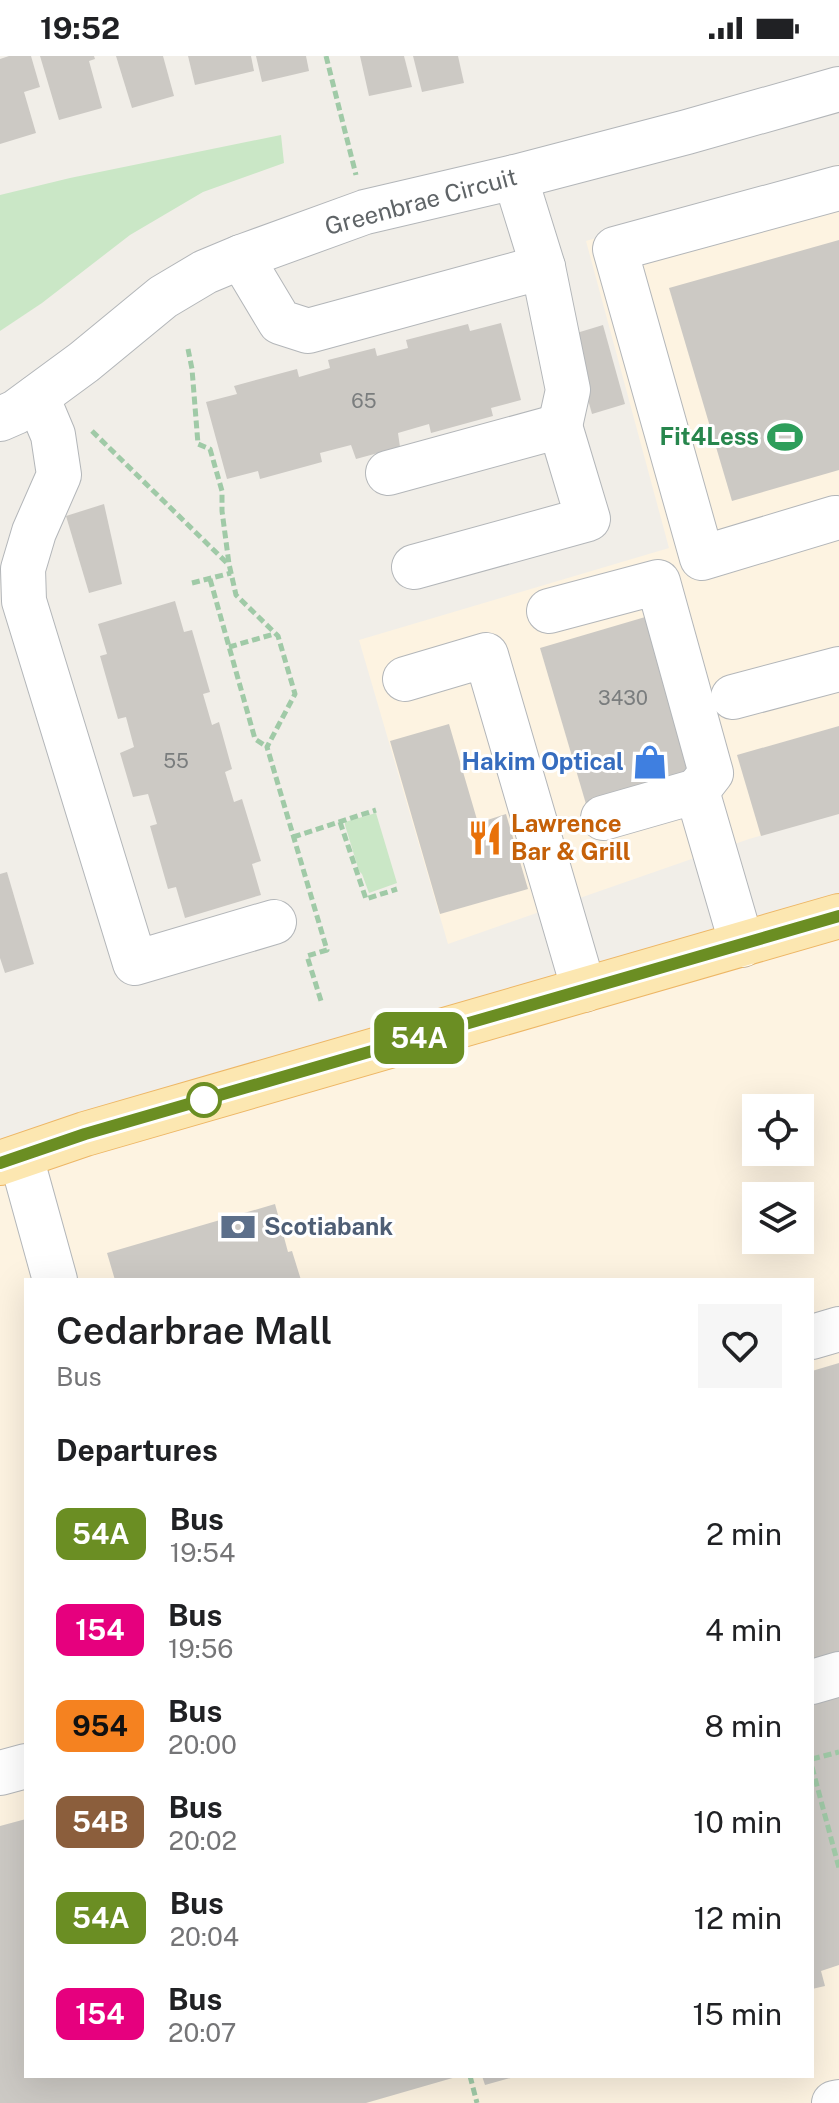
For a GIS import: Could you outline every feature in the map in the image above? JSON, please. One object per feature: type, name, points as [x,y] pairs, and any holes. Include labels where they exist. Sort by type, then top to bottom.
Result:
[{"type":"main road","points":[[10,1160],[85,1134],[839,916]]},
{"type":"street","name":"Greenbrae Circuit","points":[[0,419],[16,412],[110,342],[131,321],[163,297],[205,272],[241,257],[365,212],[515,177],[839,89]]},
{"type":"street","points":[[414,567],[588,519],[560,426],[568,390],[543,267],[515,177]]},
{"type":"street","points":[[838,522],[702,558],[615,249],[839,188]]},
{"type":"street","points":[[241,257],[280,322],[308,331],[543,267]]},
{"type":"street","points":[[44,391],[59,475],[34,532],[23,569],[24,601],[135,963],[274,922]]},
{"type":"street","points":[[388,473],[560,426]]},
{"type":"street","points":[[549,611],[658,582],[711,773],[697,791],[603,818]]},
{"type":"street","points":[[405,679],[486,655],[584,990]]},
{"type":"street","points":[[733,697],[839,669]]},
{"type":"street","points":[[697,791],[742,945]]},
{"type":"street","points":[[10,1160],[54,1278]]},
{"type":"street","points":[[814,1336],[839,1329]]},
{"type":"street","points":[[814,1681],[839,1674]]},
{"type":"street","points":[[0,1773],[24,1767]]},
{"type":"path","points":[[326,56],[365,212]]},
{"type":"path","points":[[188,349],[198,444],[210,449],[222,491],[229,564],[236,595],[278,636],[295,694],[267,747]]},
{"type":"path","points":[[44,391],[89,428],[229,564]]},
{"type":"path","points":[[192,583],[231,573]]},
{"type":"path","points":[[210,579],[255,739],[267,747],[327,950],[307,956],[322,1004]]},
{"type":"path","points":[[229,647],[275,634]]},
{"type":"path","points":[[293,837],[376,810]]},
{"type":"path","points":[[340,822],[366,899],[397,889]]},
{"type":"path","points":[[814,1758],[839,1752]]},
{"type":"path","points":[[814,1774],[839,1868]]},
{"type":"path","points":[[471,2078],[477,2103]]},
{"type":"shaded area","points":[[839,164],[839,813],[749,839],[448,944],[359,640],[669,548],[586,241]]},
{"type":"shaded area","points":[[839,916],[839,2102],[0,2103],[0,1163]]},
{"type":"green space","points":[[281,135],[284,163],[203,192],[130,235],[42,303],[0,331],[0,195]]},
{"type":"green space","points":[[376,813],[397,883],[369,893],[359,871],[345,822]]},
{"type":"building","points":[[31,56],[40,87],[24,92],[36,133],[0,144],[0,59]]},
{"type":"building","points":[[40,56],[94,56],[95,59],[89,61],[102,108],[59,120]]},
{"type":"building","points":[[116,56],[163,56],[174,96],[132,108]]},
{"type":"building","points":[[188,56],[251,56],[254,71],[195,85]]},
{"type":"building","points":[[256,56],[306,56],[309,71],[262,82]]},
{"type":"building","points":[[360,56],[404,56],[412,87],[369,96]]},
{"type":"building","points":[[413,56],[458,56],[464,83],[422,92]]},
{"type":"building","points":[[839,240],[839,470],[732,501],[669,288]]},
{"type":"building","points":[[501,323],[521,400],[491,408],[493,416],[431,433],[429,424],[398,433],[400,447],[356,459],[351,445],[320,453],[322,462],[260,479],[258,471],[227,479],[206,402],[237,394],[234,386],[297,369],[299,377],[330,368],[328,360],[375,348],[377,356],[408,348],[406,340],[468,324],[470,331]]},
{"type":"building","points":[[603,325],[625,404],[592,414],[570,335]]},
{"type":"building","points":[[104,504],[122,584],[89,593],[66,516]]},
{"type":"building","points":[[175,601],[184,632],[192,630],[210,692],[203,694],[212,725],[219,722],[232,769],[225,772],[234,802],[242,799],[261,861],[252,864],[261,895],[185,918],[176,887],[168,889],[150,826],[157,824],[148,794],[133,797],[120,753],[134,747],[126,717],[118,719],[100,656],[107,654],[98,624]]},
{"type":"building","points":[[652,615],[697,771],[586,804],[540,648]]},
{"type":"building","points":[[449,724],[478,823],[506,814],[528,889],[440,914],[390,741]]},
{"type":"building","points":[[839,726],[839,814],[761,836],[737,755]]},
{"type":"building","points":[[7,872],[34,964],[5,973],[0,958],[0,874]]},
{"type":"building","name":"Scotiabank","points":[[275,1204],[288,1252],[292,1251],[300,1278],[114,1278],[107,1253]]},
{"type":"building","points":[[839,1363],[839,1965],[821,1971],[825,1986],[814,1989],[814,1370]]},
{"type":"building","points":[[24,1820],[24,2078],[453,2078],[366,2103],[0,2103],[0,1826]]},
{"type":"building","points":[[483,2078],[510,2078],[485,2085]]},
{"type":"bus line","name":"54A","points":[[0,1163],[85,1134],[839,916]]},
{"type":"place","name":"Fit4Less","points":[[785,437]]},
{"type":"place","name":"Hakim Optical","points":[[650,762]]},
{"type":"place","name":"Lawrence Bar & Grill","points":[[485,838]]},
{"type":"place","name":"Scotiabank","points":[[238,1227]]}]
